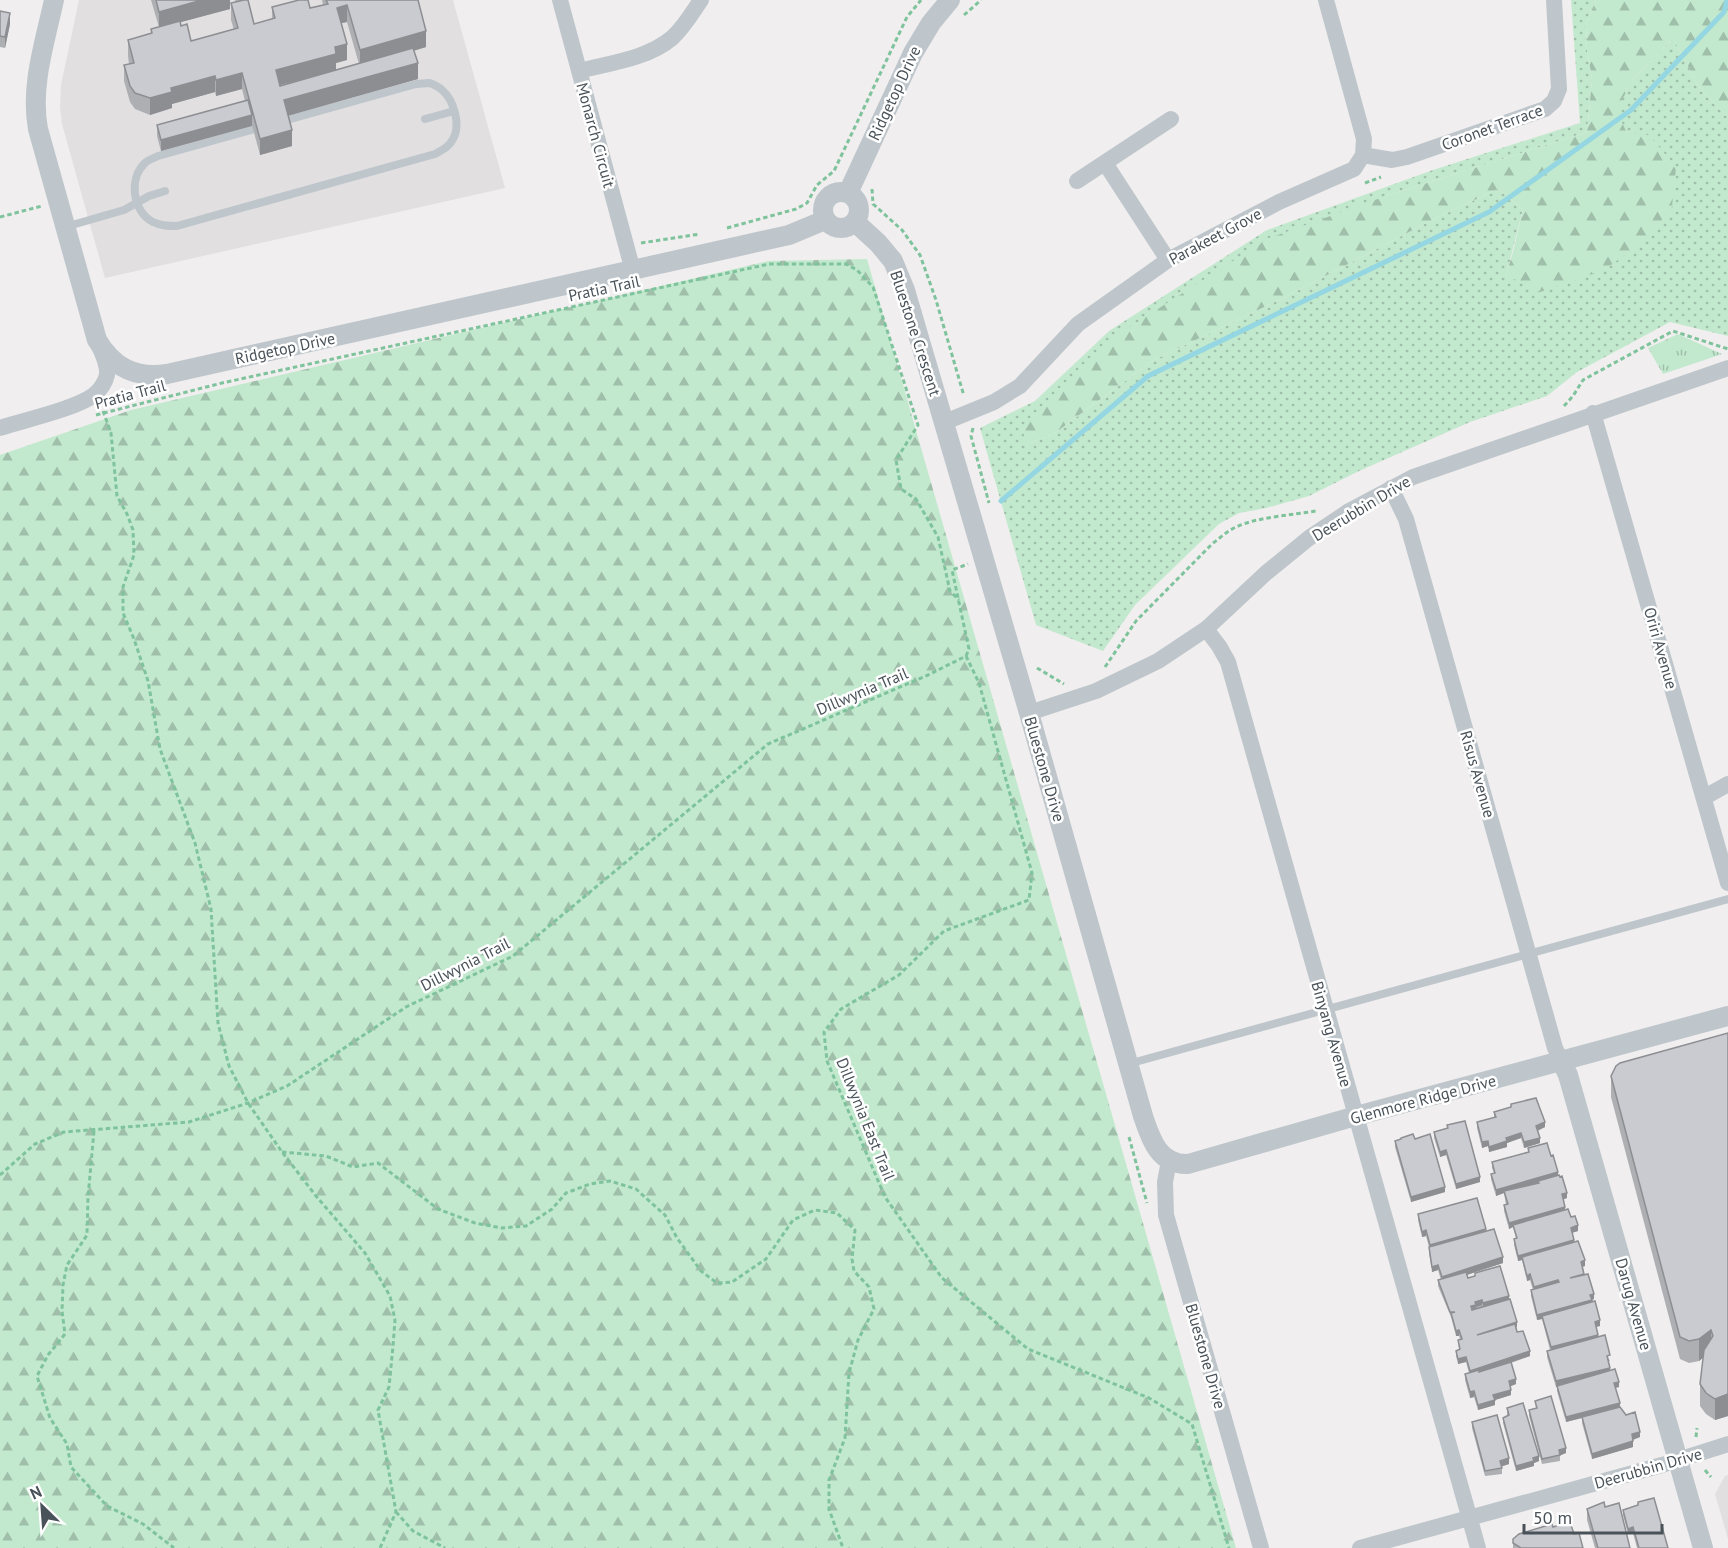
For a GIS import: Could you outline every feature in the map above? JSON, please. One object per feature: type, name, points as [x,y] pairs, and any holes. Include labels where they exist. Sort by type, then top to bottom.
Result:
[{"type":"street","name":"Ridgetop Drive","points":[[54,0],[35,90],[38,129],[97,340],[109,358],[128,371],[147,375],[167,374],[789,235],[825,220]]},
{"type":"street","name":"Monarch Circuit","points":[[560,0],[633,271]]},
{"type":"street","points":[[579,71],[638,55],[662,45],[680,30],[700,0]]},
{"type":"street","name":"Ridgetop Drive","points":[[848,193],[913,53],[931,23],[950,0]]},
{"type":"street","points":[[1326,0],[1364,139],[1363,155]]},
{"type":"street","name":"Coronet Terrace","points":[[1363,155],[1392,160],[1407,157],[1545,109],[1554,101],[1559,89],[1554,0]]},
{"type":"street","points":[[1077,181],[1171,119]]},
{"type":"street","name":"Parakeet Grove","points":[[945,422],[994,402],[1020,386],[1077,324],[1168,260],[1279,202],[1347,174],[1354,169],[1363,155]]},
{"type":"street","points":[[1105,163],[1168,260]]},
{"type":"street","points":[[837,192],[853,196],[860,211],[855,222],[845,228],[840,228],[825,220],[822,209],[827,198],[837,192]]},
{"type":"street","name":"Bluestone Crescent","points":[[855,222],[878,243],[893,261],[905,290],[945,422]]},
{"type":"street","points":[[0,428],[67,407],[94,395],[106,377],[106,364],[97,340]]},
{"type":"street","name":"Deerubbin Drive","points":[[1029,713],[1096,691],[1158,661],[1206,629],[1266,573],[1309,538],[1349,511],[1391,488],[1432,469],[1728,368]]},
{"type":"street","name":"Oriri Avenue","points":[[1593,413],[1728,883]]},
{"type":"street","name":"Bluestone Drive","points":[[945,422],[1143,1116],[1155,1146],[1169,1161],[1165,1182],[1166,1215],[1261,1548]]},
{"type":"street","name":"Risus Avenue","points":[[1391,488],[1406,519],[1555,1048],[1562,1062]]},
{"type":"street","name":"Binyang Avenue","points":[[1206,629],[1228,662],[1478,1548]]},
{"type":"street","points":[[1705,797],[1728,784]]},
{"type":"street","name":"Glenmore Ridge Drive","points":[[1169,1161],[1188,1164],[1356,1116],[1728,1016]]},
{"type":"street","name":"Darug Avenue","points":[[1562,1062],[1568,1075],[1703,1548]]},
{"type":"street","name":"Deerubbin Drive","points":[[1360,1548],[1728,1444]]},
{"type":"lane","points":[[430,83],[441,89],[449,98],[454,111],[455,138],[447,148],[435,154],[177,226],[164,226],[153,222],[143,214],[136,203],[135,187],[139,172],[146,162],[158,156],[416,84],[430,83]]},
{"type":"lane","points":[[425,119],[454,111]]},
{"type":"lane","points":[[65,226],[124,210],[149,196],[165,191]]},
{"type":"lane","points":[[1128,1064],[1728,899]]},
{"type":"path","points":[[727,228],[796,209],[807,202],[817,185],[834,171],[907,17],[921,0]]},
{"type":"path","points":[[958,21],[981,0]]},
{"type":"path","points":[[1362,184],[1383,176]]},
{"type":"path","points":[[873,184],[873,204],[902,230],[920,255],[974,425],[971,436],[983,479]]},
{"type":"path","points":[[0,217],[44,206],[43,200]]},
{"type":"path","points":[[627,248],[650,241],[706,233]]},
{"type":"path","name":"Pratia Trail","points":[[91,417],[103,411],[222,383],[769,264],[846,264],[857,270],[873,287],[918,425],[896,460],[901,489],[916,499],[938,537],[950,591],[959,600]]},
{"type":"path","points":[[1563,408],[1574,396],[1583,380],[1673,331],[1728,350]]},
{"type":"path","points":[[103,411],[111,433],[117,496],[128,514],[133,530],[134,555],[123,587],[123,613],[148,681],[160,749],[198,854],[211,909],[218,1023],[230,1066],[248,1103],[282,1152],[365,1253],[390,1296],[395,1320],[393,1346],[388,1387],[378,1410],[396,1512],[413,1531],[445,1548]]},
{"type":"path","points":[[1102,672],[1136,621],[1225,533],[1236,526],[1256,521],[1323,510]]},
{"type":"path","points":[[966,656],[969,649],[952,570],[983,559]]},
{"type":"path","name":"Dillwynia Trail","points":[[0,1175],[35,1144],[64,1132],[189,1122],[248,1103],[287,1086],[406,1007],[513,956],[768,744],[928,675],[966,656]]},
{"type":"path","name":"Dillwynia East Trail","points":[[966,656],[979,683],[1032,873],[1029,900],[944,931],[899,975],[841,1009],[824,1032],[827,1061],[885,1197],[942,1278],[1028,1349],[1149,1398],[1192,1424],[1228,1548]]},
{"type":"path","points":[[1035,661],[1037,669],[1066,685]]},
{"type":"path","points":[[94,1131],[87,1235],[67,1265],[63,1285],[62,1311],[65,1334],[48,1355],[37,1376],[50,1418],[67,1444],[71,1467],[107,1506],[143,1524],[174,1548]]},
{"type":"path","points":[[282,1152],[326,1156],[353,1167],[378,1163],[438,1209],[475,1223],[501,1228],[526,1226],[552,1209],[566,1193],[590,1184],[610,1181],[619,1183],[636,1189],[665,1215],[677,1238],[701,1271],[717,1283],[732,1282],[766,1259],[793,1220],[815,1210],[837,1214],[855,1230],[852,1259],[854,1270],[869,1287],[874,1309],[858,1340],[849,1374],[845,1438],[829,1480],[829,1509],[843,1548]]},
{"type":"path","points":[[1696,1439],[1697,1428]]},
{"type":"path","points":[[1705,1470],[1711,1477]]},
{"type":"path","points":[[380,1548],[396,1512]]},
{"type":"shaded area","points":[[79,0],[453,0],[505,188],[105,278],[62,124],[60,108],[61,85]]},
{"type":"shaded area","points":[[1728,1475],[1728,1539],[1715,1494],[1725,1476]]},
{"type":"green space","points":[[1571,0],[1596,0],[1586,24],[1592,79],[1587,132],[1386,196],[1026,445],[1055,433],[1152,361],[1287,296],[1432,220],[1498,189],[1523,209],[1506,276],[1627,133],[1615,110],[1635,77],[1673,38],[1700,89],[1728,117],[1728,336],[1670,322],[1577,372],[1547,396],[1470,422],[1359,471],[1309,496],[1239,513],[1219,524],[1135,605],[1103,651],[1036,625],[980,428],[1035,401],[1109,331],[1267,230],[1433,170],[1580,123]]},
{"type":"green space","points":[[1596,0],[1728,0],[1728,117],[1700,89],[1673,38],[1635,77],[1616,110],[1627,133],[1649,135],[1676,167],[1672,207],[1647,239],[1604,270],[1540,292],[1506,275],[1523,209],[1498,189],[1432,220],[1287,296],[1152,361],[1055,433],[1026,445],[1022,426],[1106,342],[1269,238],[1386,196],[1587,132],[1592,79],[1586,24]]},
{"type":"green space","points":[[867,259],[1236,1548],[0,1548],[0,455],[131,410],[768,261]]},
{"type":"green space","points":[[1678,334],[1722,354],[1663,374],[1648,348]]},
{"type":"building","points":[[156,0],[202,0],[159,12]]},
{"type":"building","points":[[248,0],[254,24],[275,18],[272,7],[299,0],[308,0],[310,8],[328,4],[326,0],[418,0],[426,31],[360,50],[347,5],[337,8],[347,44],[335,47],[336,54],[276,70],[280,86],[413,48],[418,63],[284,100],[292,130],[260,139],[242,73],[216,80],[215,76],[171,88],[172,92],[150,98],[135,93],[130,86],[124,65],[134,63],[128,40],[152,33],[151,29],[180,21],[181,26],[187,24],[191,41],[238,28],[231,3]]},
{"type":"building","points":[[0,11],[10,13],[5,37],[0,36]]},
{"type":"building","points":[[248,100],[252,115],[161,140],[157,125]]},
{"type":"building","points":[[1728,1033],[1728,1394],[1715,1399],[1706,1393],[1700,1384],[1704,1350],[1713,1336],[1711,1330],[1699,1339],[1689,1341],[1680,1337],[1611,1076],[1620,1063]]},
{"type":"building","points":[[1536,1098],[1545,1122],[1536,1126],[1540,1138],[1524,1142],[1521,1133],[1489,1147],[1488,1141],[1482,1142],[1477,1122],[1496,1117],[1494,1112],[1511,1107],[1511,1104]]},
{"type":"building","points":[[1465,1121],[1480,1177],[1456,1184],[1446,1150],[1440,1152],[1434,1132],[1448,1128],[1447,1125]]},
{"type":"building","points":[[1413,1134],[1415,1139],[1430,1134],[1445,1187],[1411,1197],[1395,1141]]},
{"type":"building","points":[[1547,1143],[1558,1172],[1496,1190],[1491,1174],[1495,1173],[1492,1162],[1529,1152],[1528,1148]]},
{"type":"building","points":[[1562,1176],[1567,1193],[1562,1194],[1565,1207],[1509,1223],[1504,1205],[1508,1204],[1504,1191],[1539,1183],[1538,1181]]},
{"type":"building","points":[[1477,1198],[1486,1229],[1430,1245],[1426,1230],[1422,1232],[1418,1214]]},
{"type":"building","points":[[1568,1209],[1571,1217],[1575,1216],[1578,1225],[1571,1228],[1574,1240],[1518,1256],[1514,1239],[1517,1238],[1513,1225]]},
{"type":"building","points":[[1494,1229],[1503,1257],[1442,1277],[1438,1265],[1432,1267],[1429,1247]]},
{"type":"building","points":[[1578,1241],[1585,1260],[1581,1262],[1584,1274],[1570,1278],[1588,1274],[1594,1294],[1590,1295],[1592,1300],[1537,1315],[1531,1290],[1559,1282],[1558,1280],[1534,1287],[1530,1274],[1527,1276],[1522,1257]]},
{"type":"building","points":[[1500,1266],[1509,1296],[1483,1303],[1482,1300],[1475,1302],[1476,1305],[1471,1306],[1472,1310],[1510,1299],[1517,1322],[1477,1335],[1515,1324],[1517,1332],[1523,1331],[1530,1351],[1470,1371],[1466,1357],[1458,1359],[1456,1351],[1460,1349],[1458,1340],[1462,1339],[1459,1330],[1456,1331],[1451,1313],[1455,1312],[1450,1312],[1438,1280],[1466,1272],[1468,1278],[1475,1276],[1475,1273]]},
{"type":"building","points":[[1595,1301],[1600,1320],[1595,1322],[1598,1335],[1551,1347],[1542,1316]]},
{"type":"building","points":[[1605,1335],[1610,1355],[1607,1356],[1610,1368],[1556,1381],[1547,1351]]},
{"type":"building","points":[[1511,1362],[1516,1379],[1509,1381],[1511,1390],[1493,1395],[1495,1400],[1478,1405],[1474,1391],[1470,1392],[1465,1374]]},
{"type":"building","points":[[1615,1369],[1619,1382],[1614,1383],[1620,1403],[1566,1417],[1557,1386]]},
{"type":"building","points":[[1551,1396],[1566,1448],[1559,1450],[1560,1455],[1542,1459],[1529,1410],[1537,1408],[1535,1401]]},
{"type":"building","points":[[1523,1403],[1539,1456],[1533,1458],[1534,1461],[1516,1466],[1503,1418],[1509,1415],[1507,1408]]},
{"type":"building","points":[[1620,1407],[1626,1415],[1635,1412],[1640,1432],[1632,1434],[1633,1441],[1592,1454],[1582,1417]]},
{"type":"building","points":[[1497,1415],[1509,1458],[1500,1461],[1502,1468],[1485,1471],[1472,1422]]},
{"type":"building","points":[[1654,1498],[1668,1548],[1639,1548],[1633,1527],[1628,1529],[1623,1510],[1638,1505],[1638,1502]]},
{"type":"building","points":[[1604,1502],[1605,1507],[1619,1503],[1630,1548],[1598,1548],[1587,1509]]},
{"type":"building","points":[[1570,1522],[1574,1534],[1579,1533],[1583,1548],[1521,1548],[1513,1543],[1513,1539],[1519,1534],[1552,1524],[1553,1527]]},
{"type":"waterway","points":[[1001,501],[1148,376],[1489,212],[1631,110],[1724,12],[1727,0]]}]
